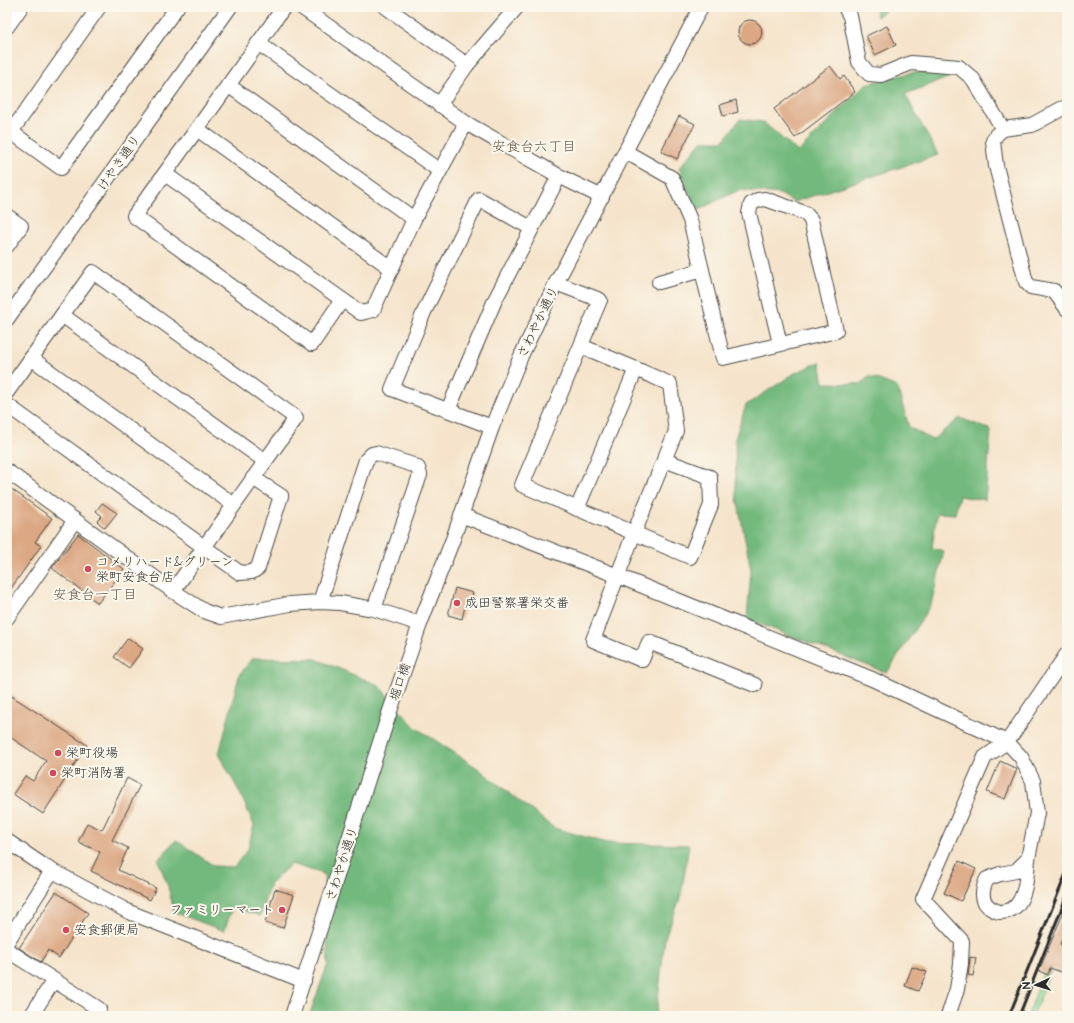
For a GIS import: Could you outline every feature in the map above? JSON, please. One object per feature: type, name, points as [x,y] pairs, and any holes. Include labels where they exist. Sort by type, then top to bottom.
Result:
[{"type":"street","points":[[7,27],[21,7]]},
{"type":"street","points":[[99,7],[9,130],[61,168],[177,7]]},
{"type":"street","name":"けやき通り","points":[[7,319],[230,7]]},
{"type":"street","points":[[284,7],[134,216],[312,344],[342,300]]},
{"type":"street","points":[[301,7],[466,123],[559,176],[602,197]]},
{"type":"street","points":[[386,7],[467,65]]},
{"type":"street","points":[[439,105],[467,65],[516,7]]},
{"type":"street","name":"さわやか通り","points":[[411,652],[420,624],[453,539],[492,427],[521,356],[556,283],[701,7]]},
{"type":"street","points":[[845,7],[850,16],[859,62],[869,74],[881,75],[910,63],[959,68],[972,79],[1003,129]]},
{"type":"street","points":[[258,43],[440,171]]},
{"type":"street","points":[[228,85],[414,218]]},
{"type":"street","points":[[1067,107],[1032,125],[1003,129],[996,135],[993,141],[996,166],[1026,282],[1031,287],[1054,291],[1067,309]]},
{"type":"street","points":[[165,174],[361,313],[373,310],[414,218],[466,123]]},
{"type":"street","points":[[197,129],[392,268]]},
{"type":"street","points":[[626,152],[672,178],[690,220],[723,358],[836,331],[811,220],[805,213],[765,199],[758,200],[751,204],[749,214],[780,344]]},
{"type":"street","points":[[448,410],[495,300],[559,176]]},
{"type":"street","points":[[492,427],[392,389],[424,312],[479,199],[531,228]]},
{"type":"street","points":[[7,216],[21,226],[7,246]]},
{"type":"street","points":[[659,282],[702,270]]},
{"type":"street","points":[[7,392],[93,272],[296,418],[173,591]]},
{"type":"street","points":[[556,283],[600,300],[522,485],[690,557],[711,505],[710,477],[664,460]]},
{"type":"street","points":[[62,315],[265,462]]},
{"type":"street","points":[[581,346],[670,384],[676,431],[634,533],[593,640],[642,660],[649,642],[755,685]]},
{"type":"street","points":[[31,358],[234,505]]},
{"type":"street","points":[[577,509],[636,369]]},
{"type":"street","points":[[7,405],[240,573],[252,572],[258,568],[281,496],[253,478]]},
{"type":"street","points":[[320,602],[366,460],[372,454],[376,453],[418,468],[420,475],[374,609]]},
{"type":"street","points":[[7,471],[173,591],[204,611],[221,617],[290,604],[320,602],[340,603],[374,609],[420,624]]},
{"type":"street","points":[[461,515],[618,576],[872,679],[1007,742],[1021,757],[1032,782],[1037,813],[1028,859]]},
{"type":"street","points":[[7,618],[75,520]]},
{"type":"street","name":"堀口橋","points":[[390,711],[411,652]]},
{"type":"street","points":[[948,1016],[957,989],[961,964],[962,941],[923,898],[985,757],[1007,742],[1067,654]]},
{"type":"street","name":"さわやか通り","points":[[292,1016],[390,711]]},
{"type":"street","points":[[7,842],[49,869],[129,912],[304,981]]},
{"type":"street","points":[[7,942],[49,869]]},
{"type":"street","points":[[7,950],[99,1009],[96,1016]]},
{"type":"street","points":[[31,1016],[54,980]]},
{"type":"green space","points":[[875,7],[890,7],[877,17]]},
{"type":"green space","points":[[915,72],[956,75],[905,94],[938,155],[794,202],[780,194],[739,190],[696,211],[679,168],[701,141],[723,141],[740,119],[763,122],[798,152],[866,84]]},
{"type":"green space","points":[[820,362],[824,383],[861,384],[869,376],[897,387],[909,427],[932,440],[960,418],[991,430],[985,500],[959,496],[955,514],[937,513],[932,548],[944,551],[931,604],[887,673],[747,619],[751,570],[736,493],[735,439],[746,405],[795,373]]},
{"type":"green space","points":[[252,658],[316,659],[378,685],[415,727],[476,767],[554,828],[607,843],[689,845],[681,896],[665,938],[656,1016],[309,1016],[328,964],[324,874],[291,864],[270,884],[260,916],[233,907],[224,931],[174,912],[168,886],[158,860],[176,840],[214,866],[234,867],[248,849],[254,825],[240,793],[219,754],[239,676]]},
{"type":"green space","points":[[1067,916],[1067,929],[1033,1016],[1028,1016],[1043,973]]},
{"type":"building","points":[[750,20],[755,21],[761,27],[761,37],[755,43],[750,44],[745,43],[739,37],[738,32],[739,27],[745,21]]},
{"type":"building","points":[[887,26],[896,45],[875,55],[866,36]]},
{"type":"building","points":[[830,66],[840,79],[844,76],[855,92],[795,138],[774,109]]},
{"type":"building","points":[[736,100],[738,112],[723,116],[720,105]]},
{"type":"building","points":[[679,116],[695,124],[677,159],[661,151]]},
{"type":"building","points":[[7,486],[52,518],[35,542],[41,546],[7,594]]},
{"type":"building","points":[[102,503],[117,513],[105,528],[97,521],[102,516],[96,511]]},
{"type":"building","name":"コメリハード&グリーン 栄町安食台店","points":[[78,534],[124,569],[98,603],[52,568]]},
{"type":"building","points":[[455,588],[473,593],[470,603],[466,602],[462,619],[448,615]]},
{"type":"building","points":[[128,638],[143,649],[129,668],[114,657]]},
{"type":"building","name":"栄町役場","points":[[7,693],[87,745],[43,814],[13,794],[25,776],[33,781],[46,761],[7,735]]},
{"type":"building","points":[[1000,761],[1017,769],[1005,799],[987,792]]},
{"type":"building","points":[[127,778],[140,785],[112,840],[128,848],[118,870],[156,888],[150,900],[91,871],[100,852],[78,842],[87,823],[102,830]]},
{"type":"building","points":[[959,861],[976,869],[961,901],[944,893]]},
{"type":"building","points":[[275,889],[294,895],[283,928],[265,923]]},
{"type":"building","points":[[56,892],[88,913],[59,958],[48,950],[41,962],[19,948]]},
{"type":"building","points":[[1067,904],[1067,927],[1060,944],[1067,947],[1067,974],[1050,968],[1048,975],[1039,971]]},
{"type":"building","points":[[970,957],[976,958],[973,976],[968,975]]},
{"type":"building","points":[[912,967],[927,972],[918,991],[905,986]]},
{"type":"railway","points":[[1009,1016],[1067,871]]},
{"type":"railway","points":[[1019,1016],[1067,895]]},
{"type":"place","name":"コメリハード&グリーン 栄町安食台店","points":[[88,569]]},
{"type":"place","name":"成田警察署栄交番","points":[[457,603]]},
{"type":"place","name":"栄町役場","points":[[58,753]]},
{"type":"place","name":"栄町消防署","points":[[53,773]]},
{"type":"place","name":"ファミリーマート","points":[[282,910]]},
{"type":"place","name":"安食郵便局","points":[[66,930]]},
{"type":"district","name":"安食台六丁目","points":[[534,147]]},
{"type":"district","name":"安食台一丁目","points":[[95,595]]}]
